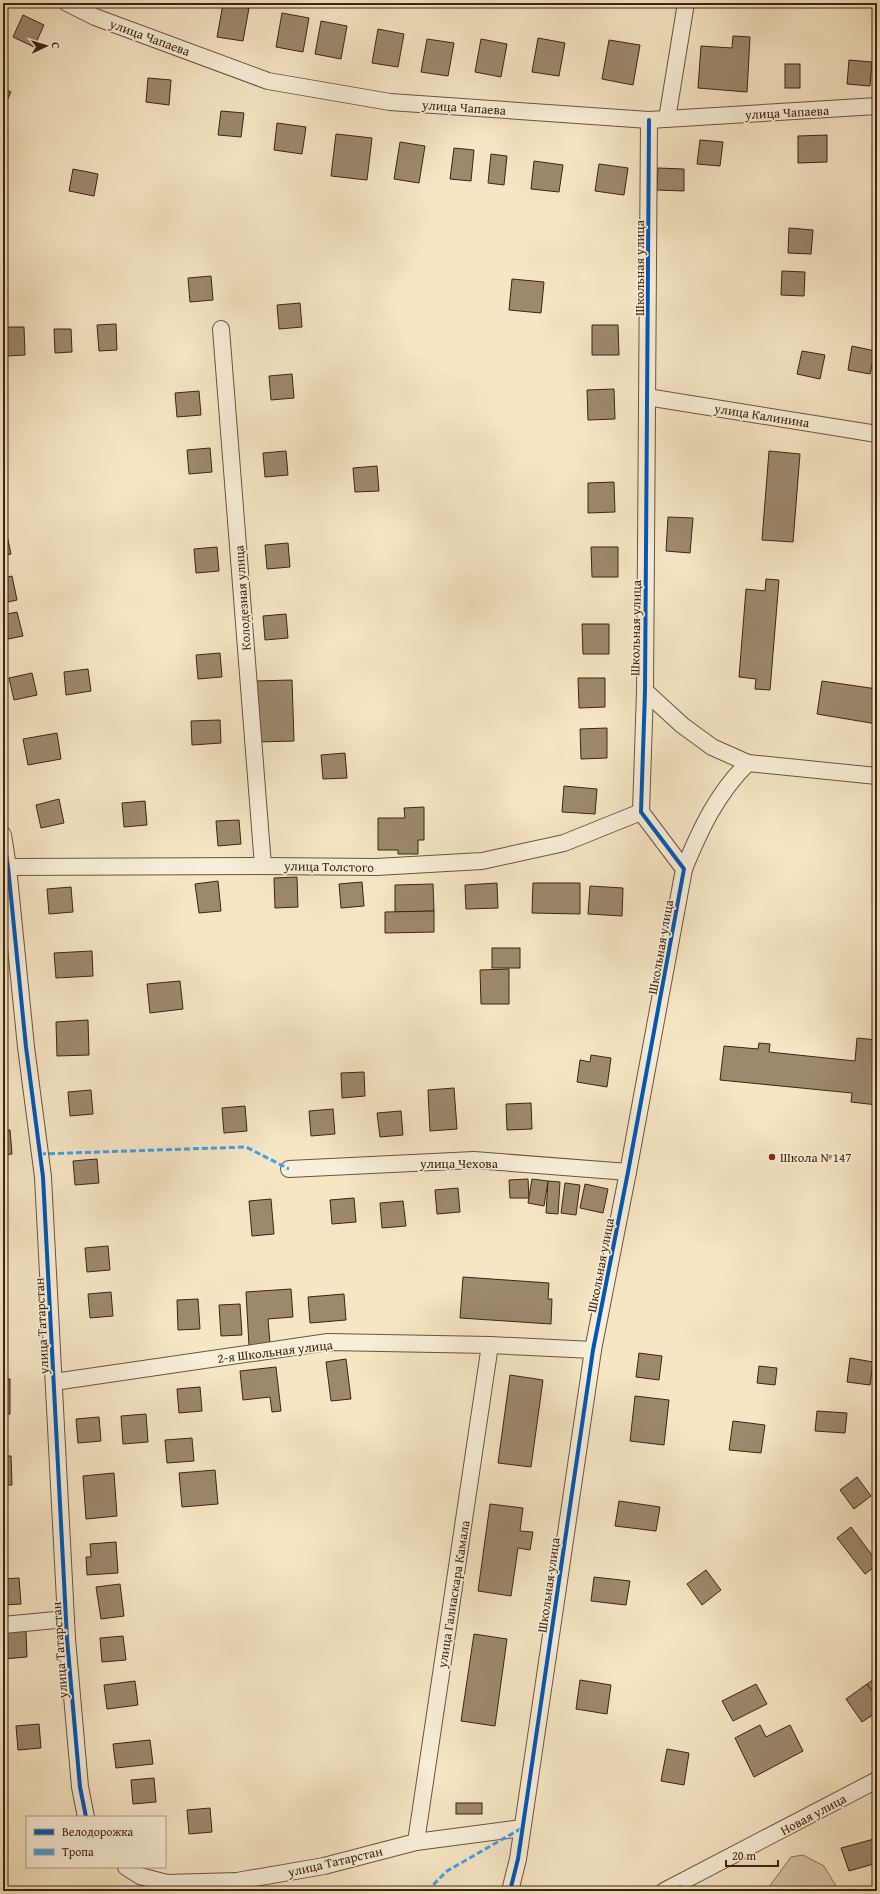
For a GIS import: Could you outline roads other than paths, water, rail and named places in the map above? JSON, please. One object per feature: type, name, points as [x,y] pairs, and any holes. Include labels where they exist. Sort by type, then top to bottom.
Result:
[{"type":"street","name":"улица Чапаева","points":[[67,3],[95,17],[268,81],[390,102],[650,120],[877,106]]},
{"type":"street","points":[[667,119],[686,3]]},
{"type":"street","name":"Школьная улица","points":[[641,812],[645,691],[650,120]]},
{"type":"street","name":"Колодезная улица","points":[[221,329],[263,866]]},
{"type":"street","name":"улица Калинина","points":[[647,397],[877,434]]},
{"type":"street","points":[[645,691],[682,725],[712,747],[748,763],[877,776]]},
{"type":"street","name":"Школьная улица","points":[[510,1891],[518,1859],[593,1350],[628,1172],[684,870],[698,836],[713,806],[732,778],[748,763]]},
{"type":"street","points":[[641,812],[684,870]]},
{"type":"street","name":"улица Толстого","points":[[8,867],[376,867],[482,861],[564,843],[641,812]]},
{"type":"street","name":"улица Татарстан","points":[[3,839],[8,867],[26,1047],[43,1177],[66,1619],[80,1787],[86,1816]]},
{"type":"street","name":"улица Чехова","points":[[289,1169],[474,1160],[628,1172]]},
{"type":"street","name":"2-я Школьная улица","points":[[54,1382],[328,1342],[490,1345],[593,1350]]},
{"type":"street","name":"улица Галиаскара Камала","points":[[416,1842],[490,1345]]},
{"type":"street","points":[[3,1625],[66,1619]]},
{"type":"street","name":"Новая улица","points":[[664,1891],[877,1780]]},
{"type":"street","name":"улица Татарстан","points":[[128,1868],[140,1876],[167,1883],[237,1881],[324,1866],[416,1842],[522,1828]]},
{"type":"place","name":"Школа №147","points":[[772,1157]]}]
